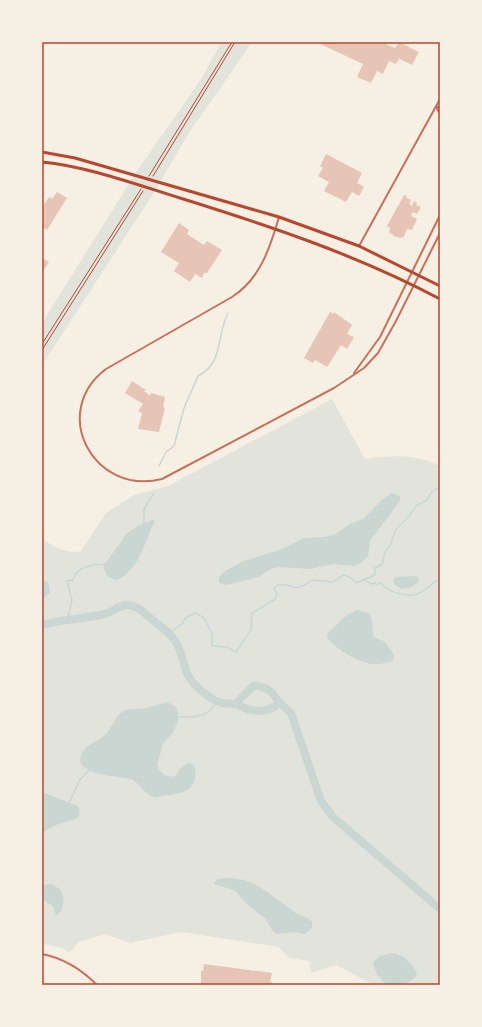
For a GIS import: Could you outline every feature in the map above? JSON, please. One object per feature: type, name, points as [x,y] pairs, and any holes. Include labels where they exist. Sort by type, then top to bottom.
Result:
[{"type":"main road","points":[[42,152],[59,154],[129,173],[162,184],[279,217],[359,246],[440,286]]},
{"type":"main road","points":[[42,162],[78,169],[158,191],[276,228],[352,256],[440,299]]},
{"type":"street","points":[[359,246],[440,99]]},
{"type":"street","points":[[436,107],[440,114]]},
{"type":"street","points":[[353,375],[380,337],[440,215]]},
{"type":"street","points":[[279,217],[264,260],[255,276],[244,288],[232,297],[113,364],[95,378],[87,391],[81,413],[81,429],[88,449],[101,466],[118,477],[137,481],[162,479],[334,388],[353,375],[372,360],[385,343],[440,233]]},
{"type":"street","points":[[42,954],[56,958],[81,971],[97,985]]},
{"type":"path","points":[[148,178],[232,42]]},
{"type":"path","points":[[152,177],[235,42]]},
{"type":"path","points":[[42,344],[142,187]]},
{"type":"path","points":[[42,350],[145,188]]},
{"type":"shaded area","points":[[221,42],[252,42],[189,133],[148,202],[42,365],[42,323],[137,171],[202,78]]},
{"type":"shaded area","points":[[332,399],[365,459],[404,456],[422,459],[440,466],[440,985],[374,985],[336,965],[311,973],[309,961],[289,958],[279,947],[181,932],[130,943],[105,934],[78,942],[70,952],[59,947],[42,944],[42,537],[50,544],[60,549],[72,552],[81,551],[106,513],[134,495],[168,486]]},
{"type":"shaded area","points":[[392,493],[400,496],[400,501],[370,541],[368,556],[362,562],[353,566],[334,564],[310,569],[278,567],[271,569],[258,577],[227,585],[219,583],[219,577],[222,573],[241,562],[282,549],[304,538],[325,537],[335,534],[350,524],[363,519],[382,500]]},
{"type":"shaded area","points":[[153,520],[155,521],[144,546],[131,570],[125,576],[117,580],[108,577],[103,567],[127,533],[143,523]]},
{"type":"shaded area","points":[[396,577],[418,577],[419,582],[411,587],[402,589],[395,585],[393,580]]},
{"type":"shaded area","points":[[42,579],[48,582],[50,593],[42,599]]},
{"type":"shaded area","points":[[357,610],[369,613],[372,620],[373,636],[385,642],[394,655],[393,661],[376,664],[365,663],[337,647],[328,639],[327,634],[347,615]]},
{"type":"shaded area","points":[[167,702],[176,707],[179,718],[173,732],[163,744],[157,765],[164,774],[175,776],[187,763],[193,764],[196,771],[195,778],[194,783],[189,789],[178,793],[154,797],[130,779],[97,773],[81,764],[80,758],[85,749],[107,733],[121,712],[124,710],[147,708]]},
{"type":"shaded area","points":[[42,792],[78,806],[80,811],[78,817],[50,828],[42,833]]},
{"type":"shaded area","points":[[225,878],[244,880],[256,885],[296,913],[309,919],[312,922],[312,928],[305,934],[294,932],[277,934],[272,930],[265,918],[249,906],[234,890],[214,884],[217,879]]},
{"type":"shaded area","points":[[52,884],[61,890],[63,897],[63,907],[56,916],[53,906],[42,899],[42,885]]},
{"type":"shaded area","points":[[395,953],[403,957],[413,966],[417,974],[415,978],[401,985],[394,985],[388,984],[379,977],[373,962],[380,956]]},
{"type":"building","points":[[316,42],[387,42],[386,44],[395,48],[399,42],[419,52],[412,65],[392,55],[399,59],[396,64],[389,61],[383,74],[377,71],[371,83],[357,77],[363,64]]},
{"type":"building","points":[[326,154],[362,173],[357,183],[364,187],[359,196],[352,192],[346,202],[324,191],[329,182],[318,176],[323,168],[320,166]]},
{"type":"building","points":[[57,192],[67,198],[47,230],[42,227],[42,208],[49,197],[52,199]]},
{"type":"building","points":[[404,195],[411,200],[409,204],[412,206],[414,201],[417,203],[416,205],[421,207],[417,214],[413,212],[411,216],[417,219],[412,230],[407,229],[404,237],[400,238],[393,236],[392,233],[389,234],[390,228],[387,226]]},
{"type":"building","points":[[179,223],[189,230],[187,234],[204,245],[207,241],[222,250],[207,273],[204,273],[202,278],[195,274],[190,282],[174,271],[179,263],[161,252]]},
{"type":"building","points":[[42,258],[49,262],[42,273]]},
{"type":"building","points":[[330,312],[334,314],[334,312],[352,325],[347,334],[354,337],[347,349],[341,345],[327,367],[315,360],[313,363],[304,358]]},
{"type":"building","points":[[132,381],[146,390],[144,392],[146,392],[149,396],[151,393],[165,397],[163,407],[165,408],[159,432],[138,429],[142,413],[138,411],[143,404],[125,393]]},
{"type":"building","points":[[204,964],[272,973],[270,982],[272,982],[272,985],[201,985],[201,971],[203,971]]},
{"type":"waterway","points":[[159,466],[166,452],[174,446],[184,408],[198,376],[206,371],[216,356],[224,322],[228,313]]},
{"type":"waterway","points":[[170,633],[183,623],[185,618],[195,613],[204,618],[212,633],[212,646],[227,647],[236,652],[251,630],[252,613],[275,599],[277,594],[274,588],[278,585],[298,587],[312,580],[332,582],[344,575],[351,578],[356,583],[375,575],[375,568],[382,564],[385,552],[390,546],[396,529],[409,516],[417,505],[426,501],[431,493],[440,486]]},
{"type":"waterway","points":[[144,524],[144,509],[154,493]]},
{"type":"waterway","points":[[67,621],[72,600],[67,581],[73,580],[78,571],[86,567],[105,564]]},
{"type":"waterway","points":[[365,580],[371,584],[375,583],[377,585],[380,583],[396,593],[414,595],[425,590],[440,579]]},
{"type":"waterway","points":[[42,625],[57,621],[105,614],[125,605],[133,606],[139,608],[173,638],[178,646],[186,671],[191,681],[208,696],[219,702],[236,704],[259,711],[270,709],[280,703]]},
{"type":"waterway","points":[[235,704],[253,686],[258,686],[269,690],[291,713],[321,801],[333,817],[440,909]]},
{"type":"waterway","points":[[179,717],[191,717],[206,713],[217,701]]},
{"type":"waterway","points":[[69,803],[79,781],[90,769]]}]
